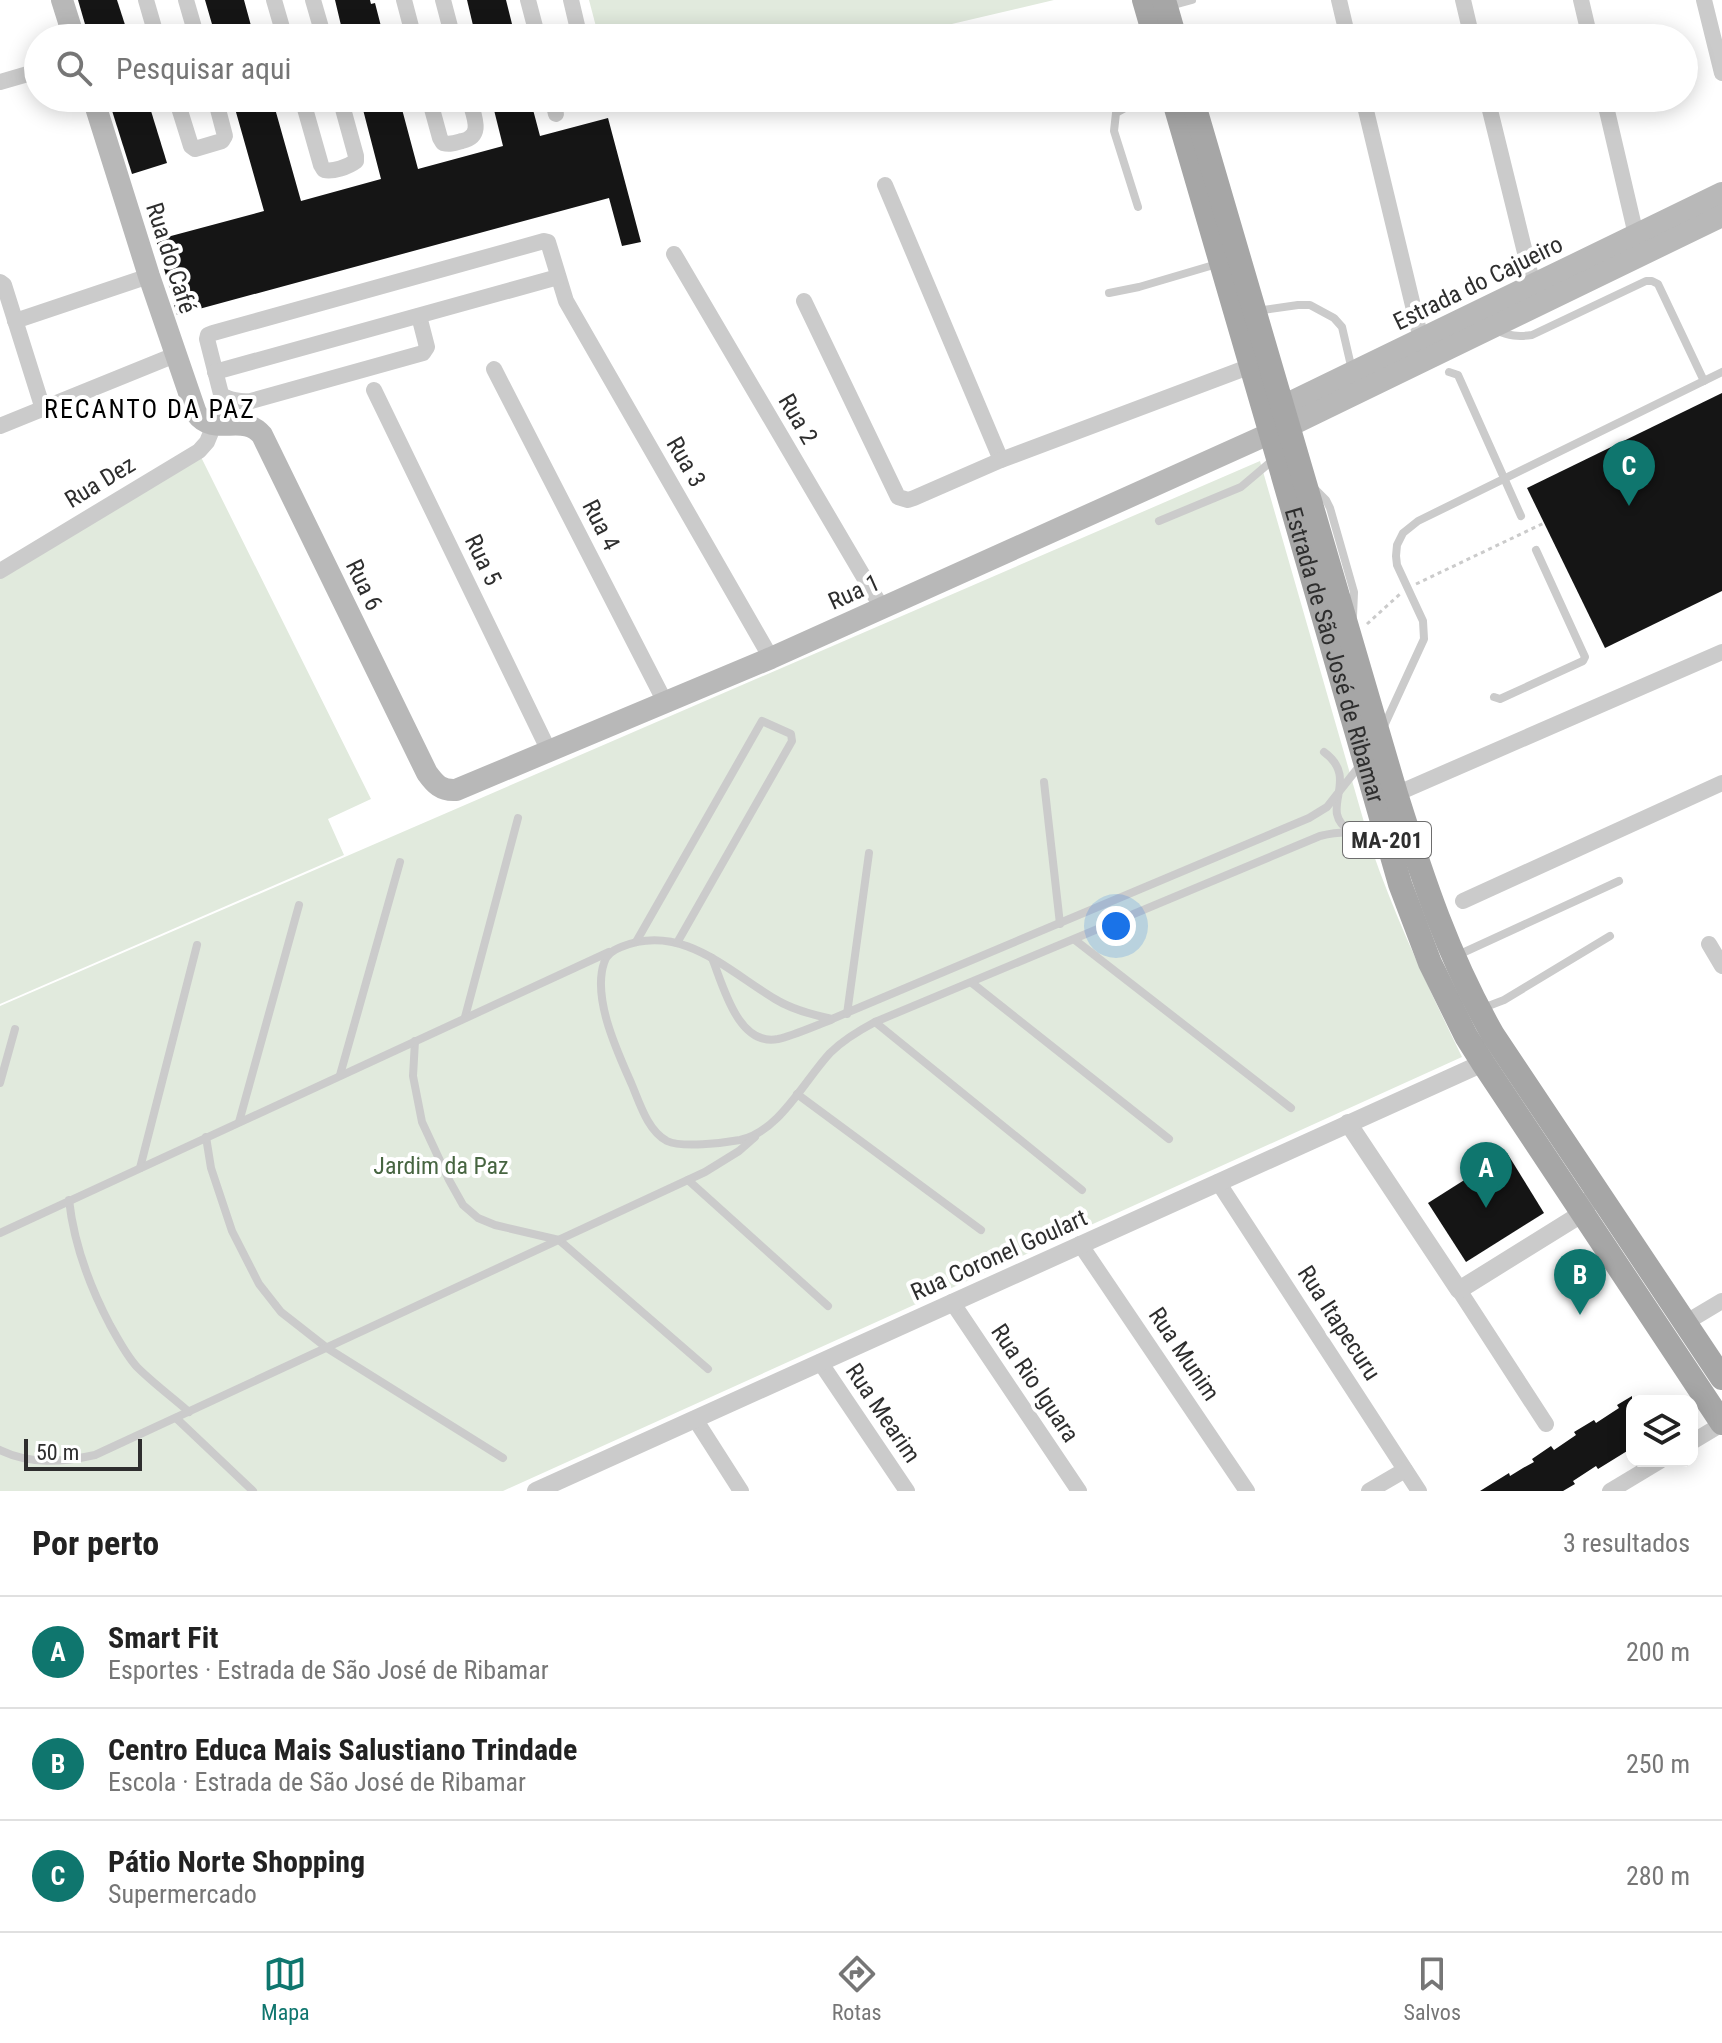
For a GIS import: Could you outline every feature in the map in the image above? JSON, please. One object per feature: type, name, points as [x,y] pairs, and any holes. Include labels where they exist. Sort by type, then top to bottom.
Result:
[{"type":"main road","points":[[62,0],[70,24]]},
{"type":"main road","points":[[1156,24],[1158,2]]},
{"type":"main road","points":[[1158,2],[1168,24]]},
{"type":"main road","name":"Rua do Café","points":[[97,112],[196,413],[214,425]]},
{"type":"main road","name":"Estrada de São José de Ribamar","points":[[1177,112],[1251,366],[1302,476],[1425,887],[1453,957],[1493,1035],[1685,1323],[1719,1368]]},
{"type":"main road","name":"Estrada de São José de Ribamar","points":[[1196,112],[1255,311],[1280,430],[1364,760],[1400,884],[1430,963],[1483,1063],[1722,1423]]},
{"type":"main road","name":"Estrada do Cajueiro","points":[[1280,430],[1353,373],[1421,339],[1488,318],[1533,285],[1722,193]]},
{"type":"main road","name":"Estrada do Cajueiro","points":[[1280,430],[1488,318],[1722,216]]},
{"type":"main road","name":"Rua 6","points":[[214,425],[248,424],[262,435],[427,773],[442,789],[456,790]]},
{"type":"main road","name":"Rua 1","points":[[456,790],[771,658],[1280,430]]},
{"type":"street","points":[[146,0],[153,24]]},
{"type":"street","points":[[186,0],[193,24]]},
{"type":"street","points":[[274,0],[281,24]]},
{"type":"street","points":[[313,0],[320,24]]},
{"type":"street","points":[[404,0],[410,24]]},
{"type":"street","points":[[443,0],[449,24]]},
{"type":"street","points":[[528,0],[534,24]]},
{"type":"street","points":[[571,0],[577,24]]},
{"type":"street","points":[[1339,0],[1345,24]]},
{"type":"street","points":[[1463,0],[1469,24]]},
{"type":"street","points":[[1581,0],[1587,24]]},
{"type":"street","points":[[1704,0],[1722,73]]},
{"type":"street","points":[[0,82],[24,75]]},
{"type":"street","points":[[180,112],[191,146],[195,149],[222,141],[225,136],[219,112]]},
{"type":"street","points":[[306,112],[321,165],[324,170],[330,171],[356,161],[344,112]]},
{"type":"street","points":[[433,112],[440,138],[448,145],[471,139],[476,134],[472,112]]},
{"type":"street","points":[[1366,112],[1421,339]]},
{"type":"street","points":[[1490,112],[1533,285]]},
{"type":"street","points":[[1607,112],[1636,235]]},
{"type":"street","points":[[885,185],[1001,460]]},
{"type":"street","name":"Rua 3","points":[[215,372],[208,335],[548,242],[560,283],[582,329],[771,658]]},
{"type":"street","name":"Rua 2","points":[[674,254],[882,608]]},
{"type":"street","points":[[15,321],[149,276]]},
{"type":"street","points":[[0,282],[4,285],[43,409]]},
{"type":"street","points":[[419,316],[427,347],[423,353],[251,401],[224,397],[219,389],[215,372],[419,316],[560,283]]},
{"type":"street","points":[[804,301],[898,497],[908,500],[1001,460],[1251,366]]},
{"type":"street","points":[[0,426],[175,355]]},
{"type":"street","name":"Rua 4","points":[[494,369],[665,702]]},
{"type":"street","name":"Rua 5","points":[[374,390],[549,751]]},
{"type":"street","name":"Rua Dez","points":[[0,571],[199,451],[207,442],[214,425]]},
{"type":"street","points":[[1396,794],[1722,652]]},
{"type":"street","points":[[1463,901],[1722,783]]},
{"type":"street","points":[[1709,944],[1722,966]]},
{"type":"street","name":"Rua Coronel Goulart","points":[[536,1491],[1483,1063]]},
{"type":"street","points":[[1348,1123],[1546,1424]]},
{"type":"street","name":"Rua Itapecuru","points":[[1218,1182],[1419,1491]]},
{"type":"street","points":[[1459,1290],[1583,1213],[1597,1188]]},
{"type":"street","name":"Rua Munim","points":[[1080,1244],[1247,1491]]},
{"type":"street","name":"Rua Rio Iguara","points":[[952,1302],[1079,1491]]},
{"type":"street","points":[[1685,1323],[1721,1305]]},
{"type":"street","name":"Rua Mearim","points":[[820,1362],[907,1491]]},
{"type":"street","points":[[695,1419],[741,1491]]},
{"type":"street","points":[[1698,1438],[1722,1423]]},
{"type":"street","points":[[1613,1490],[1650,1467]]},
{"type":"street","points":[[1369,1491],[1405,1470]]},
{"type":"lane","points":[[1158,2],[1192,0]]},
{"type":"lane","points":[[1118,112],[1114,131],[1138,207]]},
{"type":"lane","points":[[1109,293],[1221,263]]},
{"type":"lane","points":[[1488,318],[1508,335],[1532,335],[1646,281],[1652,281],[1658,284],[1704,381]]},
{"type":"lane","points":[[1255,311],[1310,305],[1334,318],[1342,327],[1353,373]]},
{"type":"lane","points":[[1449,372],[1458,375],[1521,516]]},
{"type":"lane","points":[[1379,737],[1424,639],[1423,621],[1397,565],[1397,545],[1403,533],[1418,521],[1722,372]]},
{"type":"lane","points":[[1159,521],[1241,487],[1280,430]]},
{"type":"lane","points":[[1494,697],[1500,699],[1583,661],[1585,657],[1536,550]]},
{"type":"lane","points":[[636,942],[762,721],[791,734],[792,741],[677,943]]},
{"type":"lane","points":[[1324,752],[1337,763],[1339,770],[1339,821],[1348,830],[1388,843]]},
{"type":"lane","points":[[711,957],[737,1017],[751,1033],[762,1038],[779,1039],[847,1014],[1309,818],[1327,807],[1364,760]]},
{"type":"lane","points":[[1044,782],[1060,924]]},
{"type":"lane","points":[[465,1017],[518,818]]},
{"type":"lane","points":[[0,1450],[39,1461],[68,1461],[95,1455],[724,1161],[782,1112],[829,1054],[857,1031],[875,1022],[1320,836],[1354,832]]},
{"type":"lane","points":[[847,1014],[869,853]]},
{"type":"lane","points":[[340,1075],[400,862]]},
{"type":"lane","points":[[1453,957],[1619,881]]},
{"type":"lane","points":[[239,1122],[299,905]]},
{"type":"lane","points":[[1479,1010],[1504,1000],[1610,936]]},
{"type":"lane","points":[[1075,940],[1291,1108]]},
{"type":"lane","points":[[0,1233],[465,1017],[636,942],[677,943],[702,951],[777,1000],[832,1019]]},
{"type":"lane","points":[[140,1168],[197,945]]},
{"type":"lane","points":[[621,947],[611,952],[604,961],[602,985],[606,1015],[612,1038],[653,1128],[673,1143],[736,1141],[764,1129]]},
{"type":"lane","points":[[972,983],[1169,1139]]},
{"type":"lane","points":[[875,1022],[1082,1190]]},
{"type":"lane","points":[[0,1083],[15,1029]]},
{"type":"lane","points":[[415,1041],[413,1076],[422,1122],[463,1205],[478,1218],[495,1225],[559,1240],[708,1369]]},
{"type":"lane","points":[[797,1094],[981,1230]]},
{"type":"lane","points":[[206,1137],[211,1168],[232,1231],[259,1284],[281,1312],[327,1348],[503,1458]]},
{"type":"lane","points":[[688,1180],[828,1306]]},
{"type":"lane","points":[[69,1200],[80,1255],[96,1299],[120,1343],[135,1365],[189,1412]]},
{"type":"lane","points":[[176,1418],[253,1491]]},
{"type":"path","points":[[1350,640],[1407,588],[1544,523]]},
{"type":"green space","points":[[589,0],[1054,0],[952,24],[595,24]]},
{"type":"green space","points":[[201,457],[371,799],[328,819],[344,855],[0,1004],[0,576]]},
{"type":"green space","name":"Jardim da Paz","points":[[1260,461],[1372,850],[1403,929],[1462,1057],[503,1491],[0,1491],[0,1006]]},
{"type":"building","points":[[78,0],[117,0],[125,24],[85,24]]},
{"type":"building","points":[[205,0],[244,0],[251,24],[212,24]]},
{"type":"building","points":[[335,0],[370,0],[371,4],[375,3],[380,24],[341,24]]},
{"type":"building","points":[[467,0],[506,0],[512,24],[473,24]]},
{"type":"building","points":[[112,112],[151,112],[167,163],[132,174]]},
{"type":"building","points":[[236,112],[276,112],[301,201],[381,179],[364,112],[403,112],[418,169],[503,146],[494,112],[534,112],[540,136],[608,118],[641,242],[622,246],[609,198],[177,315],[156,240],[264,211]]},
{"type":"building","points":[[1722,393],[1722,591],[1605,648],[1527,488]]},
{"type":"building","points":[[1507,1153],[1544,1213],[1466,1262],[1428,1203]]},
{"type":"building","points":[[1626,1400],[1626,1452],[1598,1469],[1596,1466],[1573,1481],[1575,1484],[1563,1491],[1480,1491],[1534,1462],[1532,1459],[1551,1446],[1554,1450],[1576,1435],[1574,1432],[1594,1420],[1596,1423],[1619,1408],[1617,1405]]},
{"type":"place","name":"Pátio Norte Shopping","points":[[1629,506]]},
{"type":"place","name":"Smart Fit","points":[[1486,1208]]},
{"type":"place","name":"Centro Educa Mais Salustiano Trindade","points":[[1580,1315]]},
{"type":"district","name":"RECANTO DA PAZ","points":[[150,409]]}]
